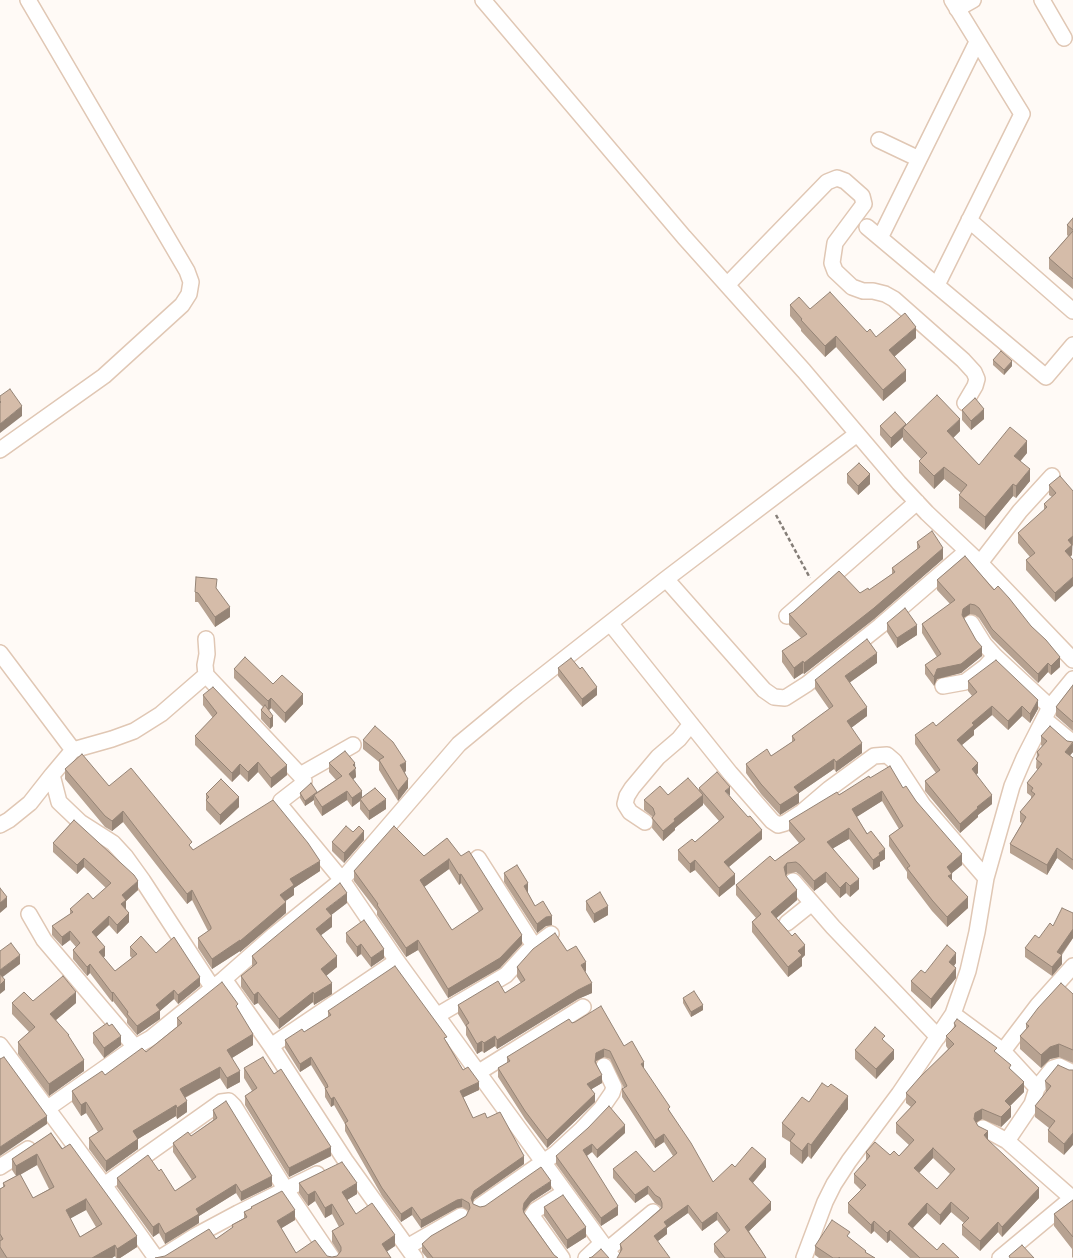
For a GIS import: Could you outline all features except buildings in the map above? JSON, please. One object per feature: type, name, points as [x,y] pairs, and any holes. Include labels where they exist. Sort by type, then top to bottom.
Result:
[{"type":"street","points":[[0,450],[104,376],[182,306],[189,294],[191,282],[182,263],[28,0]]},
{"type":"street","points":[[483,0],[684,237],[804,371],[917,502],[980,563],[1073,660]]},
{"type":"street","points":[[937,285],[1022,114],[955,4],[972,0]]},
{"type":"street","points":[[1042,0],[1064,38]]},
{"type":"street","points":[[880,238],[977,42]]},
{"type":"street","points":[[878,140],[919,159]]},
{"type":"street","points":[[727,285],[827,182],[837,178],[845,180],[862,196],[864,204],[835,243],[832,263],[835,271],[852,287],[863,291],[885,294],[894,299],[963,360],[974,372],[977,379],[965,403]]},
{"type":"street","points":[[970,220],[1073,311]]},
{"type":"street","points":[[867,227],[1046,377],[1073,345]]},
{"type":"street","points":[[48,1108],[135,1046],[151,1038],[342,880],[459,744],[666,579],[858,434]]},
{"type":"street","points":[[980,563],[1020,511],[1052,476]]},
{"type":"street","points":[[787,616],[917,502]]},
{"type":"street","points":[[666,579],[764,690],[774,697],[785,698],[807,684],[880,626],[967,551]]},
{"type":"street","points":[[610,623],[730,773],[772,821],[778,825],[785,823],[874,756],[887,755],[894,761],[923,805],[986,878]]},
{"type":"street","points":[[971,623],[984,644],[1073,742]]},
{"type":"street","points":[[206,639],[206,675],[304,781],[303,784],[281,800],[280,805],[342,880],[397,961],[545,1162],[607,1250]]},
{"type":"street","points":[[0,653],[73,750]]},
{"type":"street","points":[[943,686],[965,682],[985,667],[995,656]]},
{"type":"street","points":[[0,825],[30,803],[73,750],[134,731],[161,714],[206,675]]},
{"type":"street","points":[[804,1258],[825,1202],[834,1184],[899,1094],[953,1014],[973,952],[986,878],[1012,786],[1047,713],[1073,679]]},
{"type":"street","points":[[645,822],[630,812],[625,804],[627,796],[658,757],[691,724]]},
{"type":"street","points":[[300,775],[353,745]]},
{"type":"street","points":[[52,775],[60,802],[80,822],[113,843],[125,856],[218,983],[271,1046],[345,1160],[411,1253],[461,1216]]},
{"type":"street","points":[[478,858],[534,946]]},
{"type":"street","points":[[793,880],[833,927],[938,1037]]},
{"type":"street","points":[[787,923],[812,903]]},
{"type":"street","points":[[29,914],[44,940],[135,1046]]},
{"type":"street","points":[[438,1015],[506,975],[534,946],[551,934]]},
{"type":"street","points":[[271,1046],[397,961]]},
{"type":"street","points":[[1003,1051],[1038,1005],[1073,966]]},
{"type":"street","points":[[479,1072],[583,1007]]},
{"type":"street","points":[[953,1014],[1003,1051],[1037,1088]]},
{"type":"street","points":[[0,1045],[48,1108],[56,1130],[104,1185],[158,1258],[221,1222],[345,1160]]},
{"type":"street","points":[[480,1206],[545,1162],[601,1109],[612,1093],[614,1086],[604,1066]]},
{"type":"street","points":[[1007,1141],[1032,1104],[1037,1088],[1053,1068],[1059,1066],[1073,1073]]},
{"type":"street","points":[[104,1185],[226,1100],[234,1106],[286,1190],[332,1258]]},
{"type":"street","points":[[983,1128],[1007,1141],[1072,1199],[1000,1258]]},
{"type":"street","points":[[0,1167],[36,1143]]},
{"type":"street","points":[[562,1258],[532,1216],[536,1210],[565,1192]]},
{"type":"street","points":[[586,1258],[607,1250],[653,1212]]},
{"type":"path","points":[[768,501],[816,590]]}]
